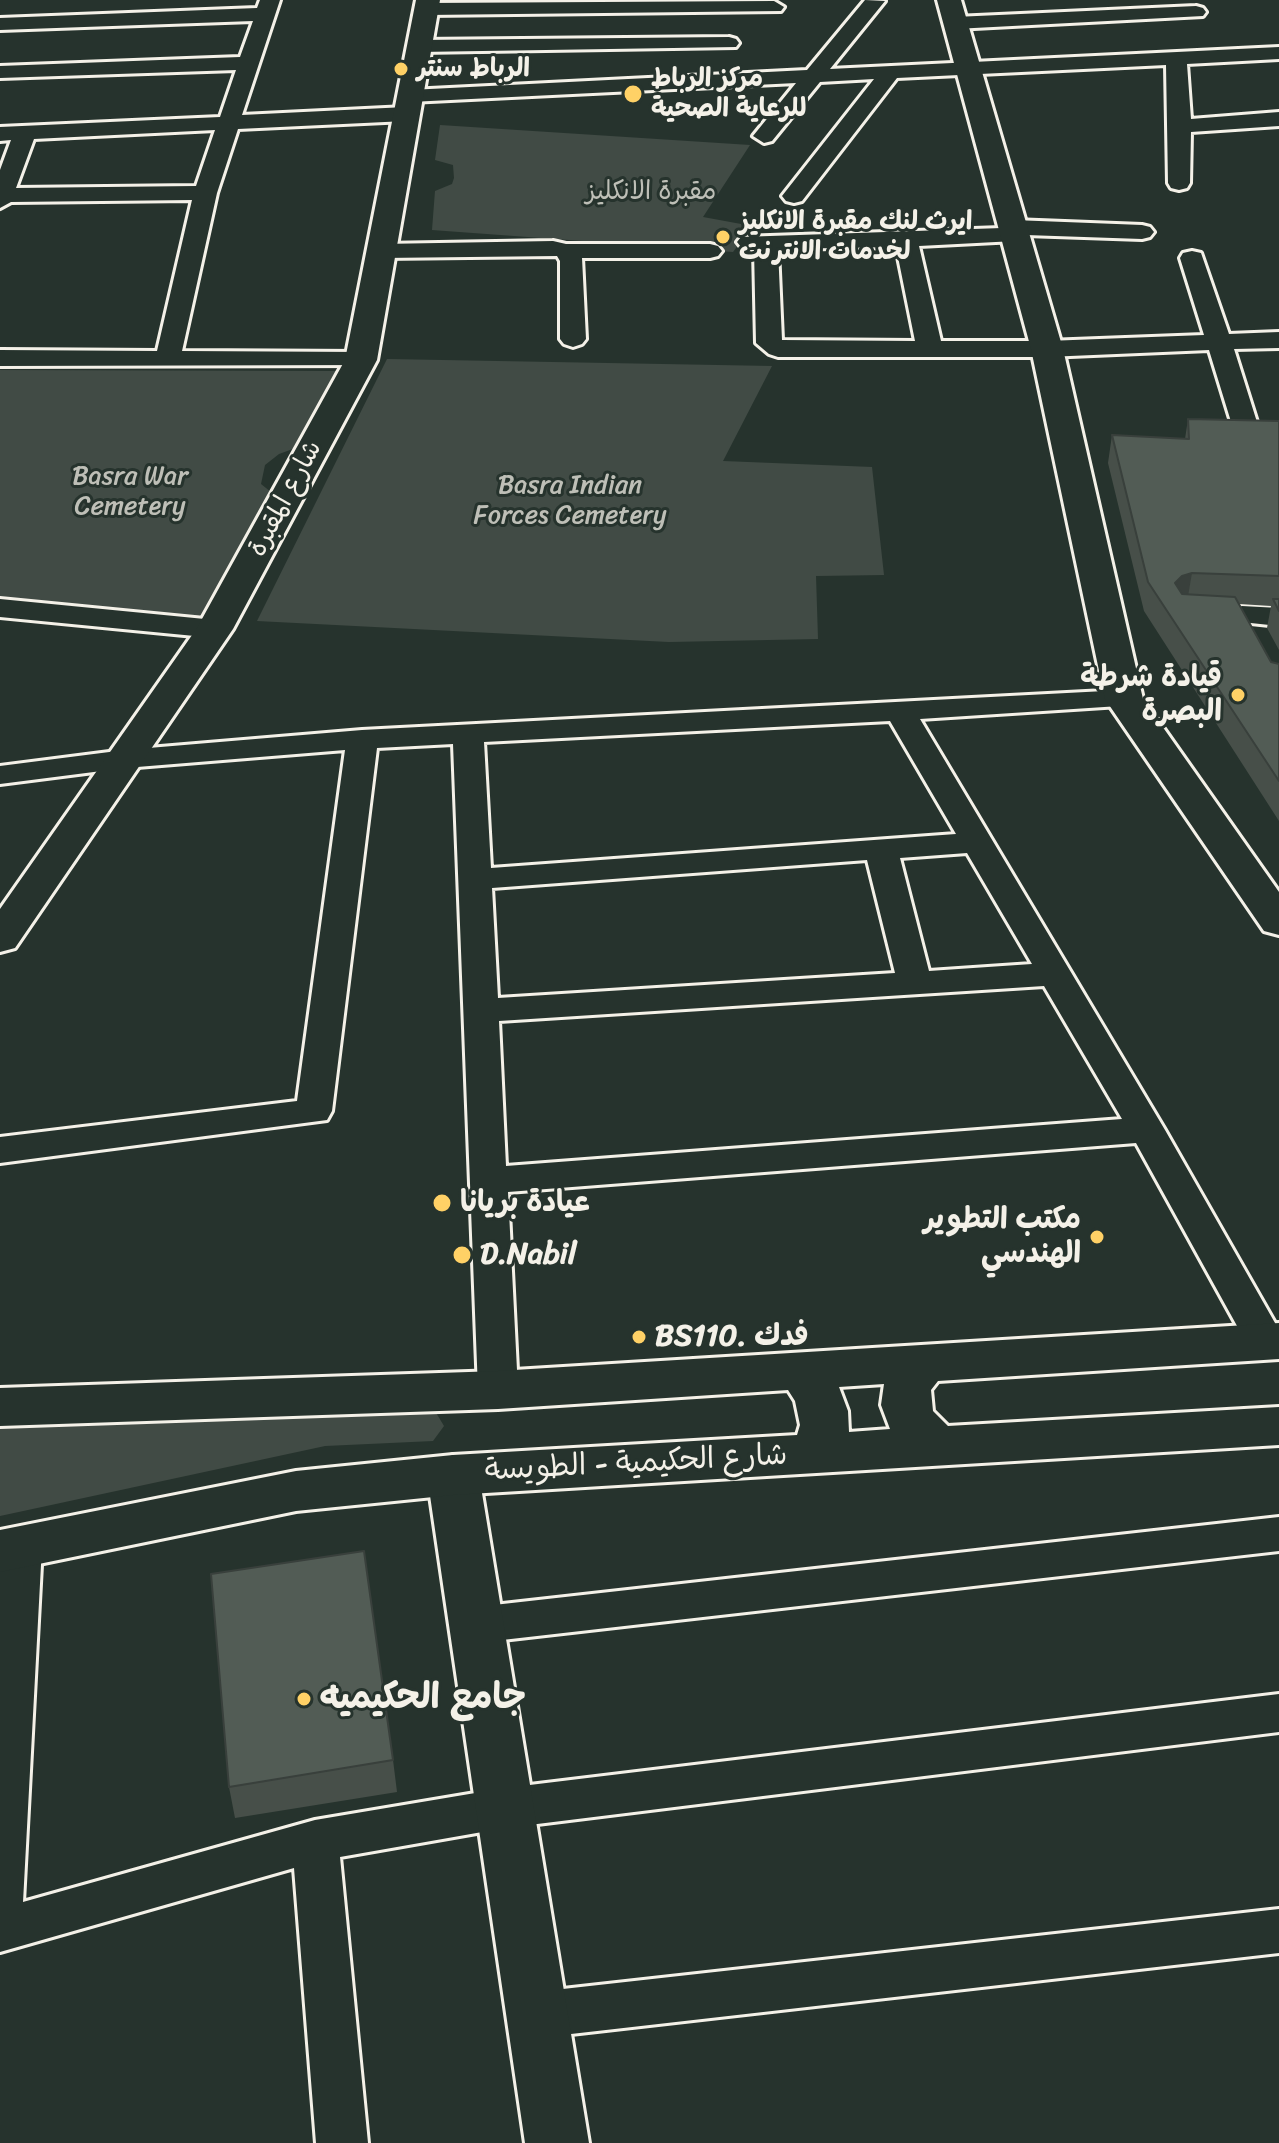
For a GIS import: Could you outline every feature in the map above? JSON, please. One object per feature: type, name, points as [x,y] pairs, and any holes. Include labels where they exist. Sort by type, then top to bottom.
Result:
[{"type":"main road","name":"شارع المقبرة","points":[[0,939],[215,629],[361,360],[428,5]]},
{"type":"main road","points":[[952,11],[1047,349],[1124,699],[1279,922]]},
{"type":"main road","points":[[0,1407],[498,1390],[1272,1342]]},
{"type":"main road","points":[[924,1364],[906,1390],[906,1405],[911,1421],[937,1446]]},
{"type":"main road","points":[[801,1371],[819,1397],[823,1411],[825,1425],[818,1453]]},
{"type":"main road","name":"شارع الحكيمية - الطويسة","points":[[10,1548],[296,1491],[453,1475],[1279,1426]]},
{"type":"main road","points":[[453,1475],[557,2143]]},
{"type":"street","points":[[764,136],[875,1]]},
{"type":"street","points":[[428,5],[744,4],[774,7]]},
{"type":"street","points":[[952,11],[1192,6],[1229,56]]},
{"type":"street","points":[[0,24],[268,7],[205,193],[168,359]]},
{"type":"street","points":[[419,46],[729,43]]},
{"type":"street","points":[[0,134],[229,124],[408,105],[816,75],[1229,56],[1278,58]]},
{"type":"street","points":[[1176,58],[1179,183]]},
{"type":"street","points":[[0,72],[249,63]]},
{"type":"street","points":[[794,196],[891,72]]},
{"type":"street","points":[[1180,126],[1279,119]]},
{"type":"street","points":[[25,133],[1,197],[205,193]]},
{"type":"street","points":[[1142,232],[1014,231],[906,240],[757,242],[769,343],[778,349],[790,350],[930,350],[1279,340]]},
{"type":"street","points":[[906,240],[930,350]]},
{"type":"street","points":[[382,251],[553,248],[566,251],[710,251]]},
{"type":"street","points":[[566,251],[572,261],[573,339]]},
{"type":"street","points":[[1192,258],[1249,438]]},
{"type":"street","points":[[0,358],[361,360]]},
{"type":"street","points":[[0,608],[215,629]]},
{"type":"street","points":[[1257,643],[1228,615],[1279,617]]},
{"type":"street","points":[[0,775],[125,759],[362,739],[1124,699]]},
{"type":"street","points":[[899,710],[1272,1342]]},
{"type":"street","points":[[468,733],[498,1390]]},
{"type":"street","points":[[0,1150],[314,1111],[362,739]]},
{"type":"street","points":[[475,879],[977,842]]},
{"type":"street","points":[[881,849],[915,984]]},
{"type":"street","points":[[481,1011],[1055,974]]},
{"type":"street","points":[[489,1180],[1147,1130]]},
{"type":"street","points":[[476,1625],[1279,1534]]},
{"type":"street","points":[[0,1899],[10,1548]]},
{"type":"street","points":[[0,1930],[315,1841],[505,1808],[1279,1713]]},
{"type":"street","points":[[315,1841],[342,2143]]},
{"type":"street","points":[[536,2015],[1279,1931]]},
{"type":"green space","name":"مقبرة الانكليز","points":[[440,125],[750,145],[703,217],[752,226],[733,252],[432,230],[435,191],[452,184],[454,178],[453,165],[435,160]]},
{"type":"green space","name":"Basra Indian Forces Cemetery","points":[[387,359],[772,366],[723,461],[872,467],[884,575],[816,576],[818,639],[669,642],[257,621]]},
{"type":"green space","name":"Basra War Cemetery","points":[[0,370],[342,371],[301,446],[279,454],[265,465],[261,484],[276,496],[203,623],[0,602]]},
{"type":"green space","points":[[435,1411],[444,1426],[433,1441],[325,1446],[0,1516],[0,1426]]},
{"type":"building","name":"قيادة شرطة البصرة","points":[[1188,419],[1279,421],[1279,576],[1192,573],[1182,576],[1175,583],[1182,594],[1235,597],[1271,662],[1279,664],[1279,781],[1148,582],[1112,435],[1189,439]]},
{"type":"building","name":"جامع الحكيميه","points":[[364,1551],[393,1760],[229,1787],[211,1574]]},
{"type":"place","name":"الرباط سنتر","points":[[401,69]]},
{"type":"place","name":"مركز الرباط للرعاية الصحية","points":[[633,94]]},
{"type":"place","name":"ايرث لنك مقبرة الانكليز لخدمات الانترنت","points":[[723,237]]},
{"type":"place","name":"قيادة شرطة البصرة","points":[[1238,695]]},
{"type":"place","name":"عيادة بريانا","points":[[442,1203]]},
{"type":"place","name":"مكتب التطوير الهندسي","points":[[1097,1237]]},
{"type":"place","name":"D.Nabil","points":[[462,1255]]},
{"type":"place","name":"BS110. فدك","points":[[639,1337]]},
{"type":"place","name":"جامع الحكيميه","points":[[304,1699]]}]
